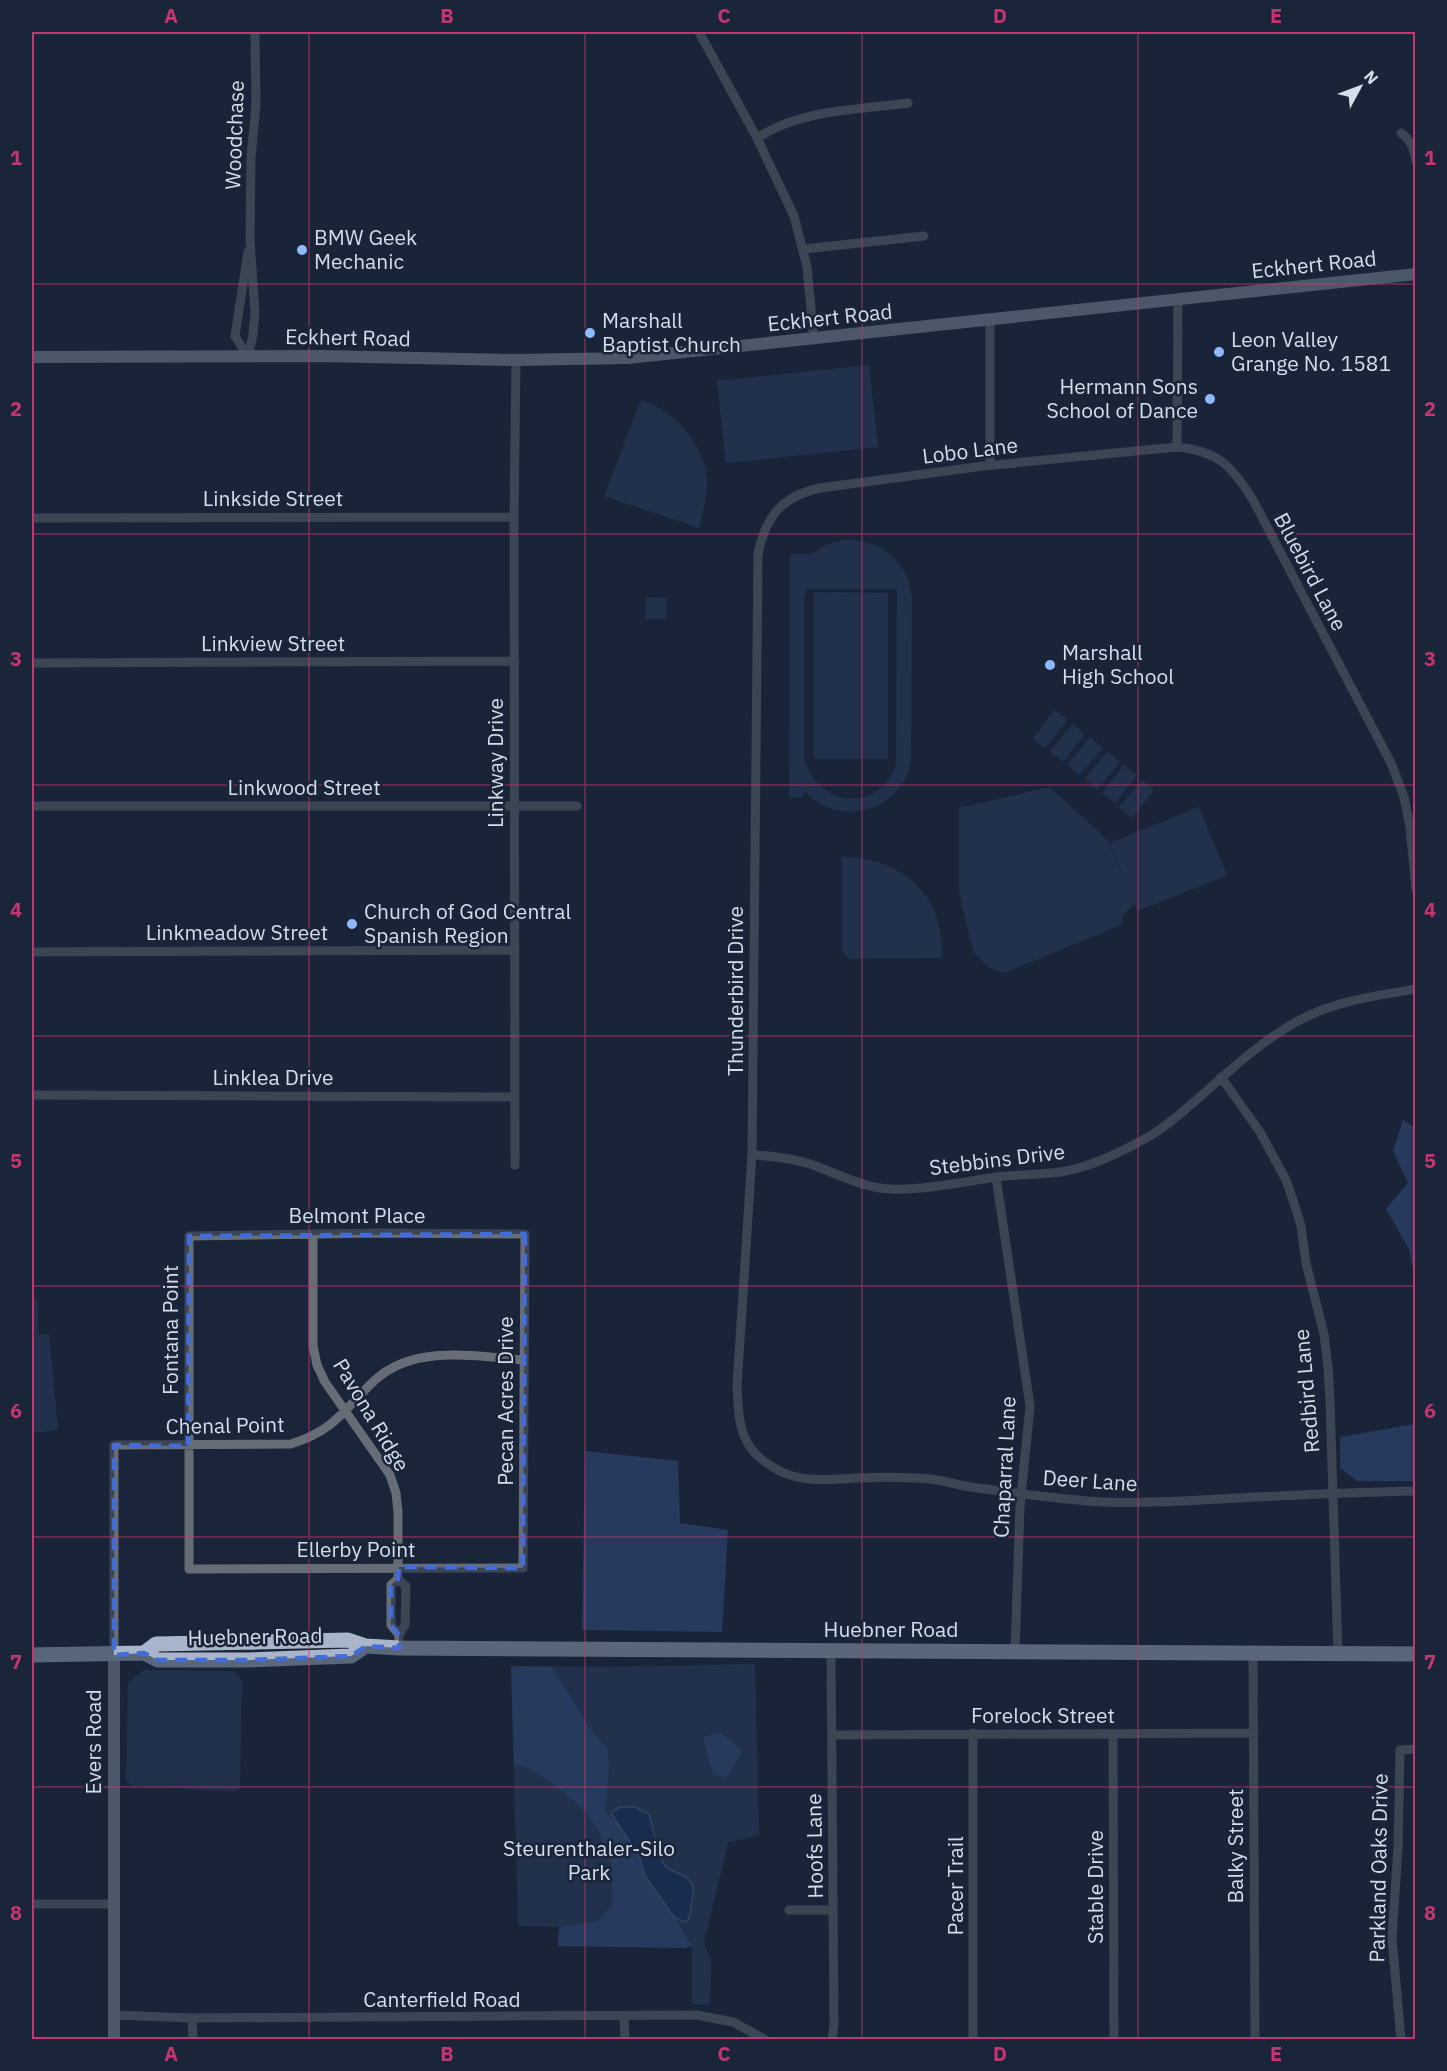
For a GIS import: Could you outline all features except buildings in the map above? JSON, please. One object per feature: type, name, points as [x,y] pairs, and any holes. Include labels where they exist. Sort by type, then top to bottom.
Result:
[{"type":"main road","name":"Eckhert Road","points":[[32,357],[516,360],[627,358],[814,340],[1416,274]]},
{"type":"main road","name":"Huebner Road","points":[[32,1655],[144,1653],[158,1660],[248,1660],[351,1656],[366,1646],[399,1641],[831,1651],[1416,1654]]},
{"type":"main road","name":"Evers Road","points":[[114,1654],[114,2040]]},
{"type":"street","name":"Woodchase","points":[[248,357],[255,312],[250,241],[255,32]]},
{"type":"street","points":[[699,32],[757,138],[788,202],[804,249],[814,340]]},
{"type":"street","points":[[757,138],[781,124],[801,117],[908,103]]},
{"type":"street","points":[[1401,133],[1408,138],[1416,160]]},
{"type":"street","points":[[804,249],[924,236]]},
{"type":"street","name":"Woodchase","points":[[248,357],[235,336],[250,241]]},
{"type":"street","points":[[1177,447],[1178,299]]},
{"type":"street","points":[[990,319],[990,465]]},
{"type":"street","name":"Linkway Drive","points":[[515,1165],[514,517],[516,360]]},
{"type":"street","name":"Lobo Lane","points":[[775,513],[787,500],[802,492],[990,465],[1177,447]]},
{"type":"street","name":"Bluebird Lane","points":[[1177,447],[1196,448],[1226,463],[1238,476],[1252,501],[1391,763],[1404,797],[1410,827],[1416,890]]},
{"type":"street","name":"Thunderbird Drive","points":[[767,1463],[755,1454],[744,1438],[738,1418],[737,1386],[752,1155],[758,554],[764,530],[775,513]]},
{"type":"street","name":"Linkside Street","points":[[32,518],[514,517]]},
{"type":"street","name":"Linkview Street","points":[[32,663],[514,661]]},
{"type":"street","name":"Linkwood Street","points":[[32,806],[577,806]]},
{"type":"street","name":"Linkmeadow Street","points":[[32,952],[515,950]]},
{"type":"street","name":"Stebbins Drive","points":[[752,1155],[786,1158],[810,1164],[870,1186],[909,1189],[1054,1173],[1082,1167],[1153,1134],[1221,1077],[1277,1035],[1316,1011],[1349,1000],[1416,989]]},
{"type":"street","name":"Redbird Lane","points":[[1221,1077],[1260,1132],[1286,1180],[1301,1226],[1306,1263],[1324,1334],[1328,1367],[1338,1653]]},
{"type":"street","name":"Linklea Drive","points":[[32,1095],[514,1096]]},
{"type":"street","name":"Chaparral Lane","points":[[996,1178],[1030,1406],[1022,1494],[1015,1652]]},
{"type":"street","name":"Pavona Ridge","points":[[313,1234],[314,1346],[321,1374],[390,1475],[396,1493],[399,1568],[398,1579],[391,1585],[391,1625],[399,1641]]},
{"type":"street","name":"Belmont Place","points":[[189,1236],[525,1234]]},
{"type":"street","name":"Pecan Acres Drive","points":[[523,1568],[525,1234]]},
{"type":"street","name":"Fontana Point","points":[[189,1236],[189,1569]]},
{"type":"street","name":"Chenal Point","points":[[114,1445],[291,1444],[318,1434],[334,1423],[382,1374],[407,1361],[429,1356],[470,1355],[524,1360]]},
{"type":"street","name":"Evers Road","points":[[114,1445],[114,1654]]},
{"type":"street","name":"Deer Lane","points":[[767,1463],[783,1472],[813,1479],[886,1477],[933,1479],[968,1487],[1094,1501],[1148,1503],[1416,1491]]},
{"type":"street","name":"Ellerby Point","points":[[189,1569],[523,1568]]},
{"type":"street","name":"Pavona Ridge","points":[[398,1579],[406,1586],[405,1625],[399,1641]]},
{"type":"street","name":"Hoofs Lane","points":[[831,1651],[834,2024],[832,2040]]},
{"type":"street","name":"Balky Street","points":[[1253,1653],[1254,2040]]},
{"type":"street","name":"Pacer Trail","points":[[973,1733],[973,2040]]},
{"type":"street","name":"Forelock Street","points":[[832,1735],[1254,1733]]},
{"type":"street","name":"Stable Drive","points":[[1113,1734],[1114,2040]]},
{"type":"street","name":"Parkland Oaks Drive","points":[[1401,2040],[1392,1938],[1398,1848],[1400,1750],[1416,1749]]},
{"type":"street","points":[[32,1904],[114,1904]]},
{"type":"street","points":[[789,1910],[833,1910]]},
{"type":"street","name":"Canterfield Road","points":[[114,2015],[192,2018],[709,2016],[739,2025],[766,2040]]},
{"type":"street","points":[[624,2017],[625,2040]]},
{"type":"street","points":[[192,2018],[193,2040]]},
{"type":"highlighted area","points":[[525,1234],[523,1568],[399,1567],[398,1579],[391,1585],[391,1625],[399,1635],[399,1648],[366,1646],[351,1656],[248,1660],[158,1660],[144,1653],[114,1655],[114,1445],[188,1446],[189,1236]]},
{"type":"green space","points":[[869,365],[878,447],[726,463],[717,381]]},
{"type":"green space","points":[[641,400],[664,411],[675,420],[685,430],[700,453],[705,465],[707,484],[699,528],[604,496]]},
{"type":"green space","points":[[844,540],[857,540],[869,543],[890,554],[905,573],[912,598],[910,767],[900,787],[889,798],[861,811],[830,808],[816,801],[804,790],[803,797],[789,798],[790,554],[811,554],[826,545]],"holes":[[[806,589],[897,589],[896,764],[888,780],[877,791],[863,797],[849,799],[835,795],[822,787],[812,775],[804,759],[804,600]]]},
{"type":"green space","points":[[814,592],[888,593],[888,759],[814,759]]},
{"type":"green space","points":[[646,597],[667,598],[666,619],[645,619]]},
{"type":"green space","points":[[1055,710],[1068,720],[1045,748],[1033,738]]},
{"type":"green space","points":[[1073,724],[1085,734],[1063,762],[1050,751]]},
{"type":"green space","points":[[1090,737],[1103,748],[1080,775],[1067,765]]},
{"type":"green space","points":[[1107,751],[1120,762],[1097,790],[1085,779]]},
{"type":"green space","points":[[1124,765],[1137,775],[1115,803],[1102,793]]},
{"type":"green space","points":[[1142,780],[1154,790],[1132,818],[1119,807]]},
{"type":"green space","points":[[1050,787],[1108,841],[1129,892],[1110,843],[1199,807],[1227,875],[1138,911],[1135,904],[1123,915],[1121,925],[1004,973],[988,967],[974,953],[959,892],[959,808]]},
{"type":"green space","points":[[842,857],[864,859],[884,865],[901,873],[916,884],[928,898],[936,915],[941,935],[942,958],[849,959],[842,951]]},
{"type":"green space","points":[[32,1298],[37,1298],[39,1335],[49,1334],[58,1430],[32,1433]]},
{"type":"green space","name":"Steurenthaler-Silo Park","points":[[755,1664],[759,1835],[728,1842],[704,1943],[711,1962],[710,2005],[692,2004],[692,1946],[685,1948],[558,1946],[559,1927],[518,1926],[511,1666]]},
{"type":"green space","points":[[143,1670],[233,1671],[242,1681],[240,1787],[234,1791],[134,1786],[126,1781],[128,1683]]},
{"type":"shaded area","points":[[1403,1120],[1415,1128],[1415,1280],[1409,1249],[1386,1209],[1408,1183],[1393,1151]]},
{"type":"shaded area","points":[[1415,1424],[1415,1481],[1357,1481],[1340,1468],[1340,1437]]},
{"type":"shaded area","points":[[585,1451],[678,1461],[680,1523],[728,1530],[722,1632],[582,1630]]},
{"type":"shaded area","points":[[511,1666],[552,1667],[590,1729],[608,1749],[609,1766],[605,1811],[622,1828],[639,1855],[645,1876],[692,1946],[685,1948],[558,1946],[559,1927],[599,1921],[612,1905],[612,1867],[600,1833],[584,1810],[560,1789],[530,1768],[514,1764]]},
{"type":"shaded area","points":[[720,1732],[743,1751],[726,1778],[713,1773],[703,1738]]},
{"type":"shaded area","points":[[620,1807],[635,1807],[649,1814],[664,1864],[691,1882],[693,1894],[689,1919],[685,1922],[675,1918],[645,1876],[639,1855],[612,1815],[612,1812]]},
{"type":"place","name":"BMW Geek Mechanic","points":[[302,250]]},
{"type":"place","name":"Marshall Baptist Church","points":[[590,333]]},
{"type":"place","name":"Leon Valley Grange No. 1581","points":[[1219,352]]},
{"type":"place","name":"Hermann Sons School of Dance","points":[[1210,399]]},
{"type":"place","name":"Marshall High School","points":[[1050,665]]},
{"type":"place","name":"Church of God Central Spanish Region","points":[[352,924]]}]
